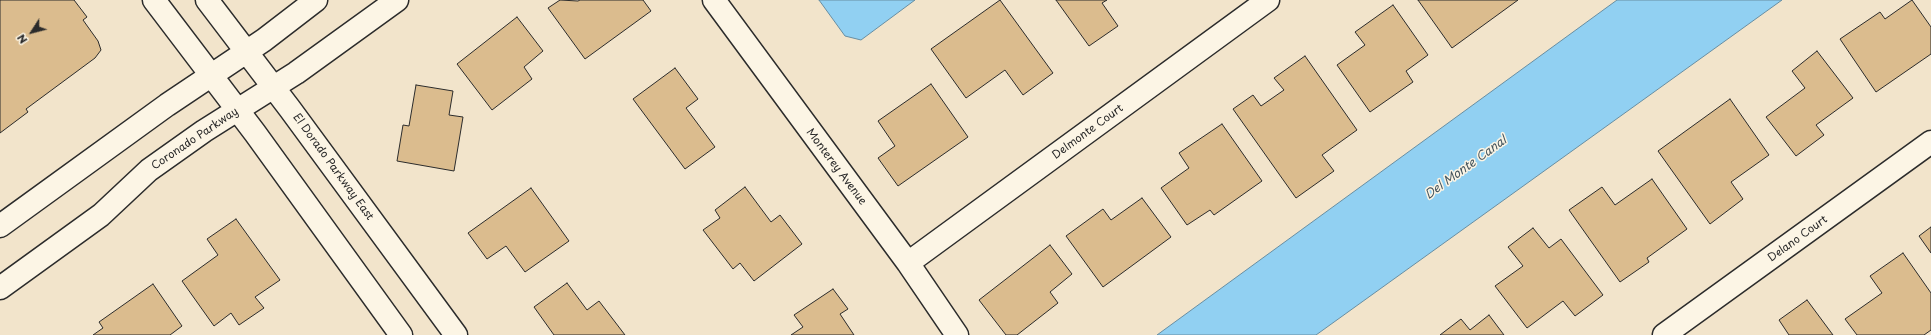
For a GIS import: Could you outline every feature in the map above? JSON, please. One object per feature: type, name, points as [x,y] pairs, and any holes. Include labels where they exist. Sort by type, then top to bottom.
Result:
[{"type":"street","points":[[154,0],[237,110],[401,335]]},
{"type":"street","name":"El Dorado Parkway East","points":[[207,0],[456,335]]},
{"type":"street","points":[[0,226],[210,76],[264,40],[316,0]]},
{"type":"street","name":"Coronado Parkway","points":[[0,288],[101,215],[149,170],[237,110],[273,88],[397,0]]},
{"type":"street","name":"Monterey Avenue","points":[[714,0],[908,263],[957,335]]},
{"type":"street","name":"Delmonte Court","points":[[908,263],[1268,0]]},
{"type":"street","name":"Delano Court","points":[[1664,335],[1931,142]]},
{"type":"water","points":[[819,0],[915,0],[861,40],[845,36]]},
{"type":"water","name":"Del Monte Canal","points":[[1617,0],[1782,0],[1316,335],[1157,335]]},
{"type":"building","points":[[0,0],[74,0],[87,17],[83,20],[98,41],[101,50],[95,58],[26,109],[28,112],[0,133]]},
{"type":"building","points":[[560,0],[643,0],[651,11],[585,59],[548,8]]},
{"type":"building","points":[[1000,0],[1053,73],[1023,95],[1005,70],[966,98],[931,49]]},
{"type":"building","points":[[1056,0],[1107,0],[1102,3],[1118,26],[1089,46]]},
{"type":"building","points":[[1418,0],[1518,0],[1452,48]]},
{"type":"building","points":[[1912,0],[1931,27],[1931,54],[1876,92],[1840,39],[1880,12],[1885,19]]},
{"type":"building","points":[[1393,5],[1428,55],[1406,71],[1413,82],[1370,112],[1337,65],[1365,45],[1355,32]]},
{"type":"building","points":[[517,17],[543,51],[524,67],[532,79],[492,110],[457,64]]},
{"type":"building","points":[[1817,51],[1853,98],[1816,125],[1824,135],[1796,156],[1766,117],[1805,88],[1792,71]]},
{"type":"building","points":[[1305,56],[1357,130],[1322,155],[1334,171],[1296,198],[1233,109],[1253,95],[1261,106],[1284,90],[1274,78]]},
{"type":"building","points":[[675,68],[698,99],[686,108],[715,147],[685,169],[633,99]]},
{"type":"building","points":[[931,84],[968,137],[898,186],[878,158],[895,146],[878,121]]},
{"type":"building","points":[[416,85],[453,91],[449,115],[463,117],[454,171],[397,161],[403,125],[409,126]]},
{"type":"building","points":[[1730,99],[1769,155],[1731,182],[1743,199],[1710,224],[1658,151]]},
{"type":"building","points":[[1222,124],[1262,181],[1214,215],[1210,210],[1187,225],[1161,188],[1189,168],[1179,153]]},
{"type":"building","points":[[1652,179],[1687,229],[1647,258],[1649,262],[1620,282],[1569,210],[1602,187],[1615,205]]},
{"type":"building","points":[[745,187],[771,222],[780,215],[802,244],[754,281],[740,263],[733,269],[703,230],[720,218],[715,210]]},
{"type":"building","points":[[531,188],[569,241],[525,272],[506,246],[487,259],[468,233]]},
{"type":"building","points":[[1142,198],[1171,237],[1103,287],[1066,236],[1103,209],[1111,220]]},
{"type":"building","points":[[236,219],[280,280],[255,297],[264,308],[239,325],[231,313],[214,326],[182,281],[218,255],[207,239]]},
{"type":"building","points":[[1931,227],[1931,253],[1919,236]]},
{"type":"building","points":[[1533,228],[1549,248],[1561,239],[1603,295],[1575,316],[1563,301],[1527,328],[1495,286],[1523,266],[1508,247]]},
{"type":"building","points":[[1050,245],[1072,274],[1050,292],[1058,303],[1017,335],[1006,335],[979,300]]},
{"type":"building","points":[[1903,253],[1931,293],[1931,330],[1924,335],[1857,335],[1845,319],[1882,293],[1870,276]]},
{"type":"building","points":[[567,283],[587,310],[599,301],[625,335],[554,335],[534,307]]},
{"type":"building","points":[[153,284],[182,326],[170,335],[93,335],[103,328],[99,322]]},
{"type":"building","points":[[833,289],[848,309],[840,314],[854,335],[791,335],[803,327],[794,315]]},
{"type":"building","points":[[1807,300],[1833,335],[1789,335],[1779,320]]},
{"type":"building","points":[[1489,315],[1504,335],[1440,335],[1461,319],[1470,330]]}]
